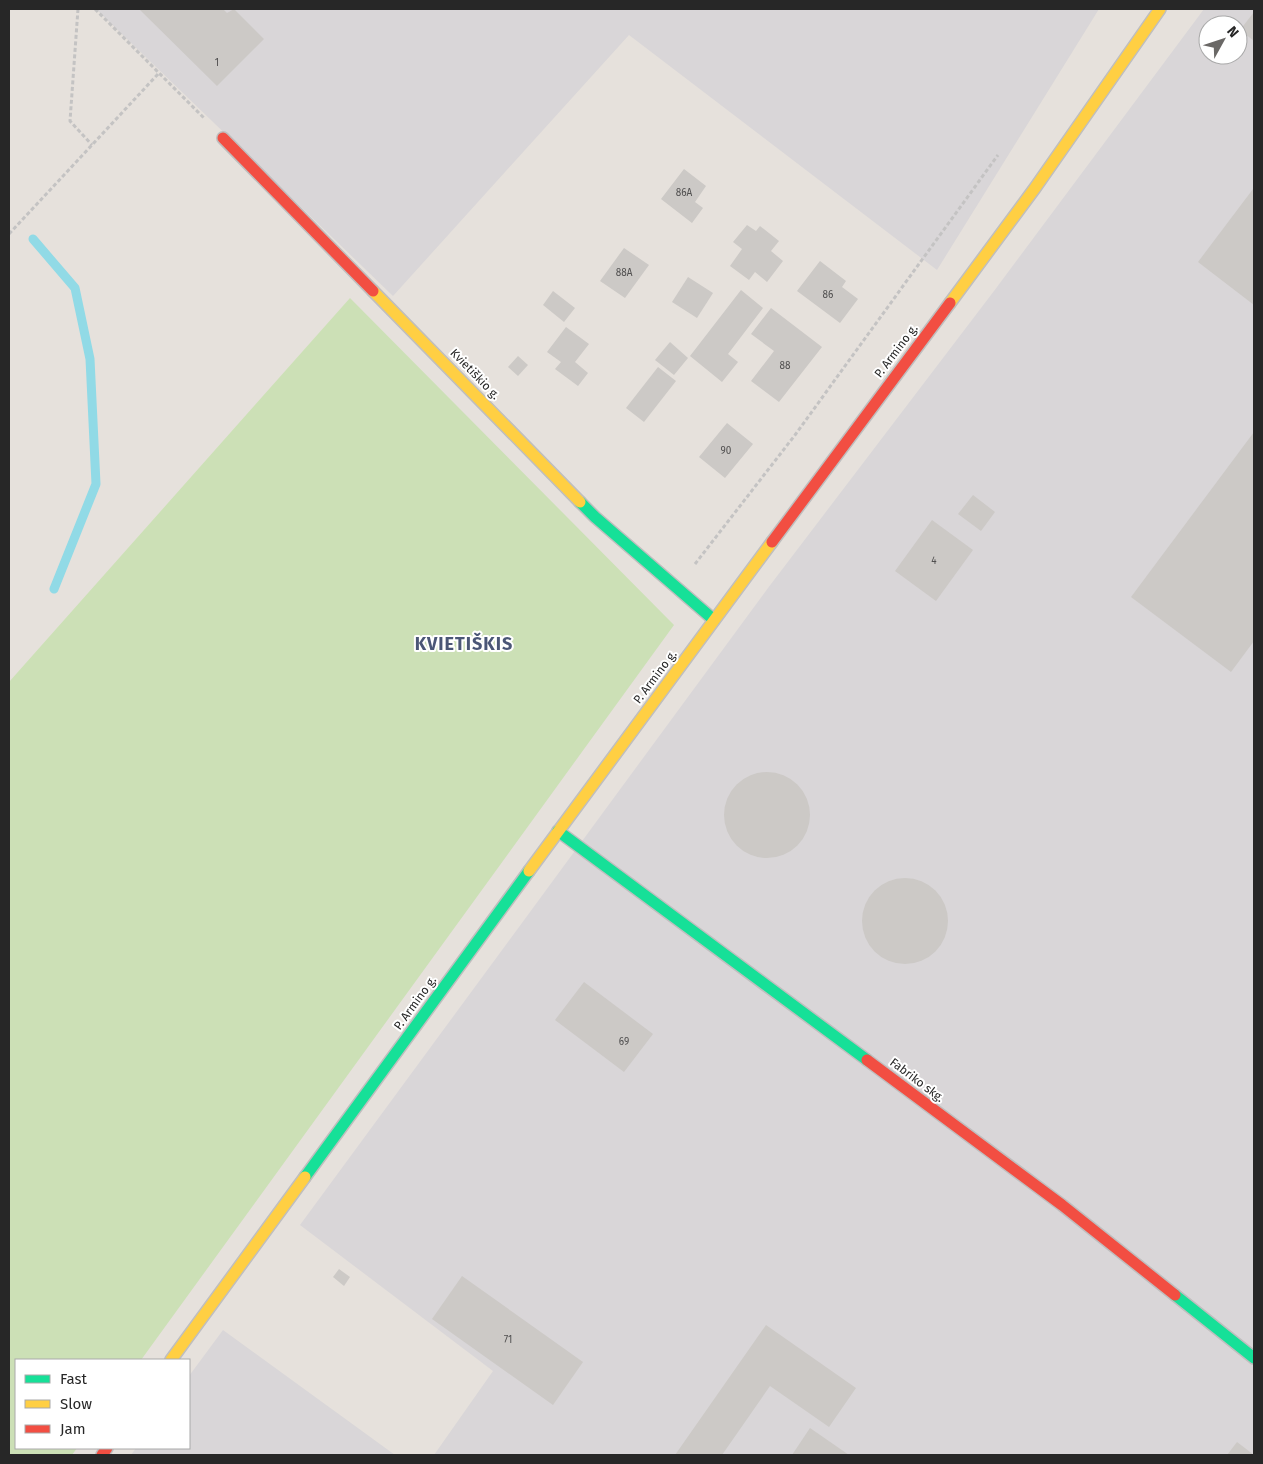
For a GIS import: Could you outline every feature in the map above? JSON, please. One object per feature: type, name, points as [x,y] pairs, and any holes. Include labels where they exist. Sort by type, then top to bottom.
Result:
[{"type":"main road","name":"P. Armino g.","points":[[172,1359],[558,831],[1035,188],[1160,9]]},
{"type":"main road","name":"Kvietiškio g.","points":[[223,138],[595,517],[714,620]]},
{"type":"main road","name":"Fabriko skg.","points":[[558,831],[1062,1205],[1254,1358]]},
{"type":"path","points":[[78,9],[70,122],[92,145]]},
{"type":"path","points":[[95,9],[223,138]]},
{"type":"path","points":[[9,234],[159,73]]},
{"type":"path","points":[[676,589],[795,435],[998,155]]},
{"type":"shaded area","points":[[96,9],[1099,9],[937,270],[629,35],[393,296]]},
{"type":"shaded area","points":[[1204,9],[1254,9],[1254,1455],[434,1455],[493,1371],[300,1225],[768,588],[994,291],[1198,17],[1198,65],[1248,65],[1248,15],[1200,15]]},
{"type":"shaded area","points":[[223,1330],[395,1455],[131,1455],[135,1449],[190,1449],[190,1375]]},
{"type":"green space","points":[[350,298],[674,625],[142,1359],[15,1359],[15,1449],[76,1449],[72,1455],[9,1455],[9,682]]},
{"type":"building","points":[[139,9],[223,9],[227,13],[234,9],[264,39],[217,86]]},
{"type":"building","points":[[1254,12],[1254,41],[1248,36],[1248,20]]},
{"type":"building","points":[[684,169],[706,186],[695,202],[703,208],[692,223],[661,199]]},
{"type":"building","points":[[1254,190],[1254,305],[1198,262]]},
{"type":"building","points":[[747,225],[756,231],[760,226],[779,241],[771,251],[783,261],[767,282],[755,272],[749,280],[730,266],[742,249],[733,242]]},
{"type":"building","points":[[624,248],[649,265],[625,298],[600,281]]},
{"type":"building","points":[[820,261],[846,281],[842,287],[858,299],[840,323],[797,291]]},
{"type":"building","points":[[688,277],[713,293],[697,318],[672,302]]},
{"type":"building","points":[[741,290],[763,308],[728,354],[738,362],[722,382],[690,356]]},
{"type":"building","points":[[553,291],[575,308],[564,322],[543,305]]},
{"type":"building","points":[[771,308],[822,347],[779,402],[751,381],[774,351],[751,334]]},
{"type":"building","points":[[566,327],[589,344],[575,362],[588,373],[578,386],[555,369],[561,362],[547,352]]},
{"type":"building","points":[[670,342],[688,358],[674,375],[655,360]]},
{"type":"building","points":[[518,356],[528,365],[518,376],[508,367]]},
{"type":"building","points":[[658,367],[676,381],[644,422],[626,408]]},
{"type":"building","points":[[727,423],[753,444],[725,478],[699,457]]},
{"type":"building","points":[[1254,432],[1254,641],[1231,672],[1131,597]]},
{"type":"building","points":[[973,495],[995,512],[981,531],[958,514]]},
{"type":"building","points":[[932,520],[973,550],[936,601],[895,571]]},
{"type":"building","points":[[767,772],[783,776],[797,785],[806,799],[810,815],[806,831],[797,845],[783,854],[767,858],[751,854],[737,845],[728,831],[724,815],[728,799],[737,785],[751,776]]},
{"type":"building","points":[[905,878],[929,885],[941,897],[948,921],[941,945],[929,957],[905,964],[881,957],[869,945],[862,921],[869,897],[881,885]]},
{"type":"building","points":[[584,982],[653,1034],[624,1072],[555,1020]]},
{"type":"building","points":[[339,1269],[350,1277],[344,1286],[333,1277]]},
{"type":"building","points":[[462,1276],[583,1362],[553,1405],[432,1319]]},
{"type":"building","points":[[766,1325],[856,1388],[829,1427],[770,1386],[722,1455],[675,1455]]},
{"type":"building","points":[[810,1428],[849,1455],[792,1455]]},
{"type":"building","points":[[1237,1442],[1254,1455],[1227,1455]]},
{"type":"waterway","points":[[33,239],[75,288],[90,359],[96,484],[54,589]]},
{"type":"traffic: fast","points":[[580,502],[714,620]]},
{"type":"traffic: fast","points":[[558,831],[867,1060]]},
{"type":"traffic: fast","points":[[305,1177],[529,871]]},
{"type":"traffic: fast","points":[[1175,1295],[1254,1358]]},
{"type":"traffic: slow","points":[[950,303],[1035,188],[1160,9]]},
{"type":"traffic: slow","points":[[373,291],[580,502]]},
{"type":"traffic: slow","points":[[529,871],[772,542]]},
{"type":"traffic: slow","points":[[172,1359],[305,1177]]},
{"type":"traffic: jam","points":[[223,138],[373,291]]},
{"type":"traffic: jam","points":[[772,542],[950,303]]},
{"type":"traffic: jam","points":[[867,1060],[1062,1205],[1175,1295]]},
{"type":"traffic: jam","points":[[102,1455],[106,1449]]},
{"type":"district","name":"KVIETIŠKIS","points":[[464,644]]}]
